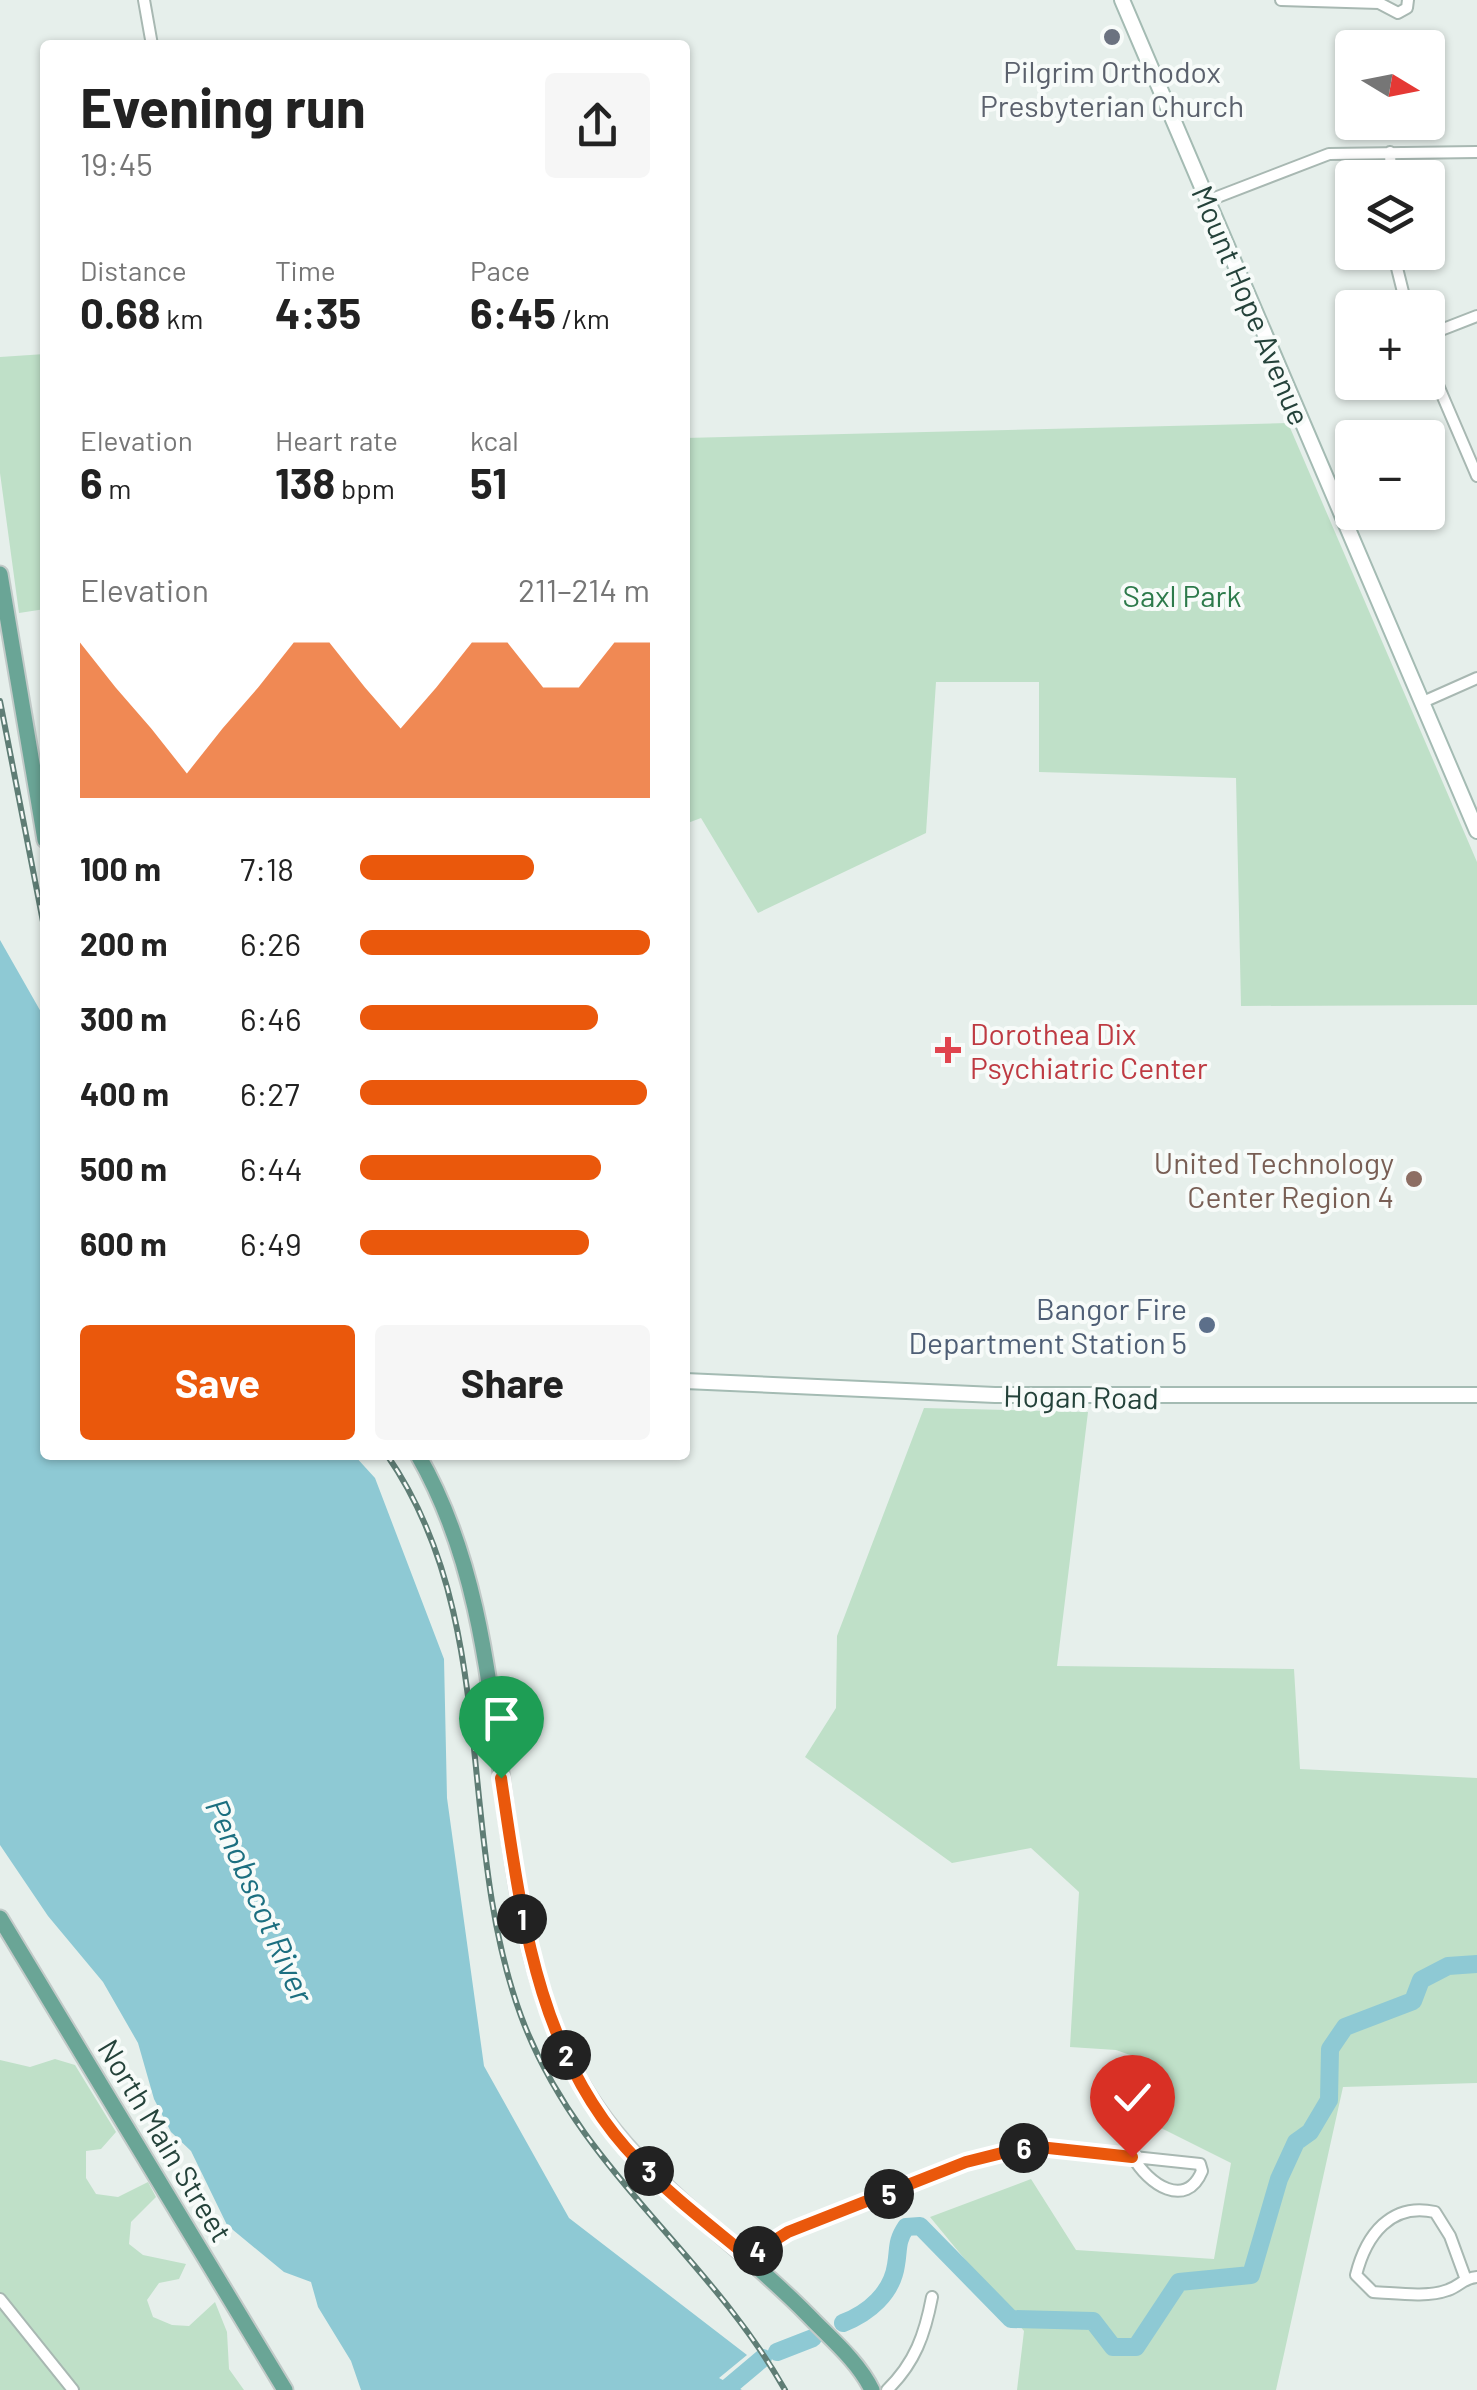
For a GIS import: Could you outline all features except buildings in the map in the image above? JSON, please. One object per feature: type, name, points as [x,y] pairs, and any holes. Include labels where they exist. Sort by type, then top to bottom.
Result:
[{"type":"main road","points":[[0,574],[5,642],[40,815]]},
{"type":"main road","points":[[420,1460],[450,1522],[472,1588],[520,1912],[556,2034],[586,2094],[638,2162],[748,2257],[830,2338],[872,2390]]},
{"type":"main road","name":"North Main Street","points":[[0,1918],[285,2390]]},
{"type":"street","points":[[144,0],[151,40]]},
{"type":"street","name":"Mount Hope Avenue","points":[[1122,0],[1477,830]]},
{"type":"street","points":[[1281,0],[1380,1],[1398,13],[1407,8],[1408,0]]},
{"type":"street","points":[[1390,152],[1390,160]]},
{"type":"street","points":[[1207,202],[1329,154],[1477,152]]},
{"type":"street","points":[[1445,328],[1477,316]]},
{"type":"street","points":[[1444,400],[1477,476]]},
{"type":"street","points":[[1423,702],[1477,678]]},
{"type":"street","name":"Hogan Road","points":[[690,1380],[995,1396],[1477,1396]]},
{"type":"street","points":[[748,2257],[788,2232],[966,2162],[1030,2146],[1200,2164],[1202,2171],[1196,2184],[1186,2192],[1172,2191],[1146,2176],[1132,2157]]},
{"type":"street","points":[[1415,2207],[1435,2212],[1471,2277],[1450,2290],[1373,2292],[1356,2275],[1363,2248],[1395,2213],[1415,2207]]},
{"type":"street","points":[[887,2390],[911,2362],[922,2340],[932,2297]]},
{"type":"street","points":[[0,2299],[73,2390]]},
{"type":"green space","points":[[40,354],[40,610],[19,613],[0,473],[0,357]]},
{"type":"green space","name":"Saxl Park","points":[[1288,423],[1477,862],[1477,1005],[1241,1006],[1236,778],[1039,772],[1039,682],[936,682],[926,833],[758,913],[701,818],[690,822],[690,438]]},
{"type":"green space","points":[[924,1408],[1088,1412],[1057,1666],[1294,1669],[1300,1769],[1477,1778],[1477,2083],[1343,2087],[1276,2390],[1017,2390],[1024,2331],[930,2217],[1031,2179],[1076,2250],[1214,2259],[1231,2163],[1157,2126],[1161,2066],[1116,2050],[1070,2047],[1079,1892],[1031,1848],[952,1863],[805,1757],[836,1708],[837,1636]]},
{"type":"green space","points":[[55,2059],[75,2065],[116,2132],[101,2149],[86,2151],[86,2178],[96,2194],[118,2197],[148,2182],[156,2197],[131,2222],[129,2244],[143,2255],[186,2264],[179,2279],[159,2283],[147,2300],[153,2317],[172,2325],[189,2326],[215,2302],[227,2332],[229,2369],[244,2390],[0,2390],[0,2060],[30,2067]]},
{"type":"water","name":"Penobscot River","points":[[0,940],[40,1010],[40,1460],[359,1460],[375,1478],[444,1659],[447,1798],[484,2066],[569,2218],[747,2355],[719,2378],[742,2390],[361,2390],[351,2361],[318,2307],[311,2282],[284,2272],[227,2225],[191,2151],[171,2132],[154,2099],[138,2043],[103,1982],[48,1916],[0,1845]]},
{"type":"waterway","points":[[843,2323],[862,2314],[884,2293],[894,2275],[903,2232],[906,2227],[920,2226],[1011,2319],[1093,2321],[1113,2347],[1136,2347],[1179,2282],[1251,2275],[1279,2179],[1296,2142],[1310,2132],[1329,2100],[1330,2049],[1345,2027],[1413,2001],[1421,1980],[1448,1966],[1477,1964]]},
{"type":"waterway","points":[[777,2352],[813,2338]]},
{"type":"waterway","points":[[725,2390],[763,2358]]},
{"type":"railway","points":[[0,701],[40,906]]},
{"type":"railway","points":[[390,1460],[423,1519],[447,1587],[462,1657],[488,1875],[501,1946],[521,2016],[545,2070],[575,2119],[719,2295],[785,2390]]},
{"type":"place","name":"Pilgrim Orthodox Presbyterian Church","points":[[1112,37]]},
{"type":"place","name":"Dorothea Dix Psychiatric Center","points":[[948,1050]]},
{"type":"place","name":"United Technology Center Region 4","points":[[1414,1179]]},
{"type":"place","name":"Bangor Fire Department Station 5","points":[[1207,1325]]},
{"type":"route","points":[[501,1778],[520,1912],[543,1998],[569,2062],[586,2094],[638,2162],[748,2257],[788,2232],[966,2162],[1030,2146],[1132,2157]]}]
